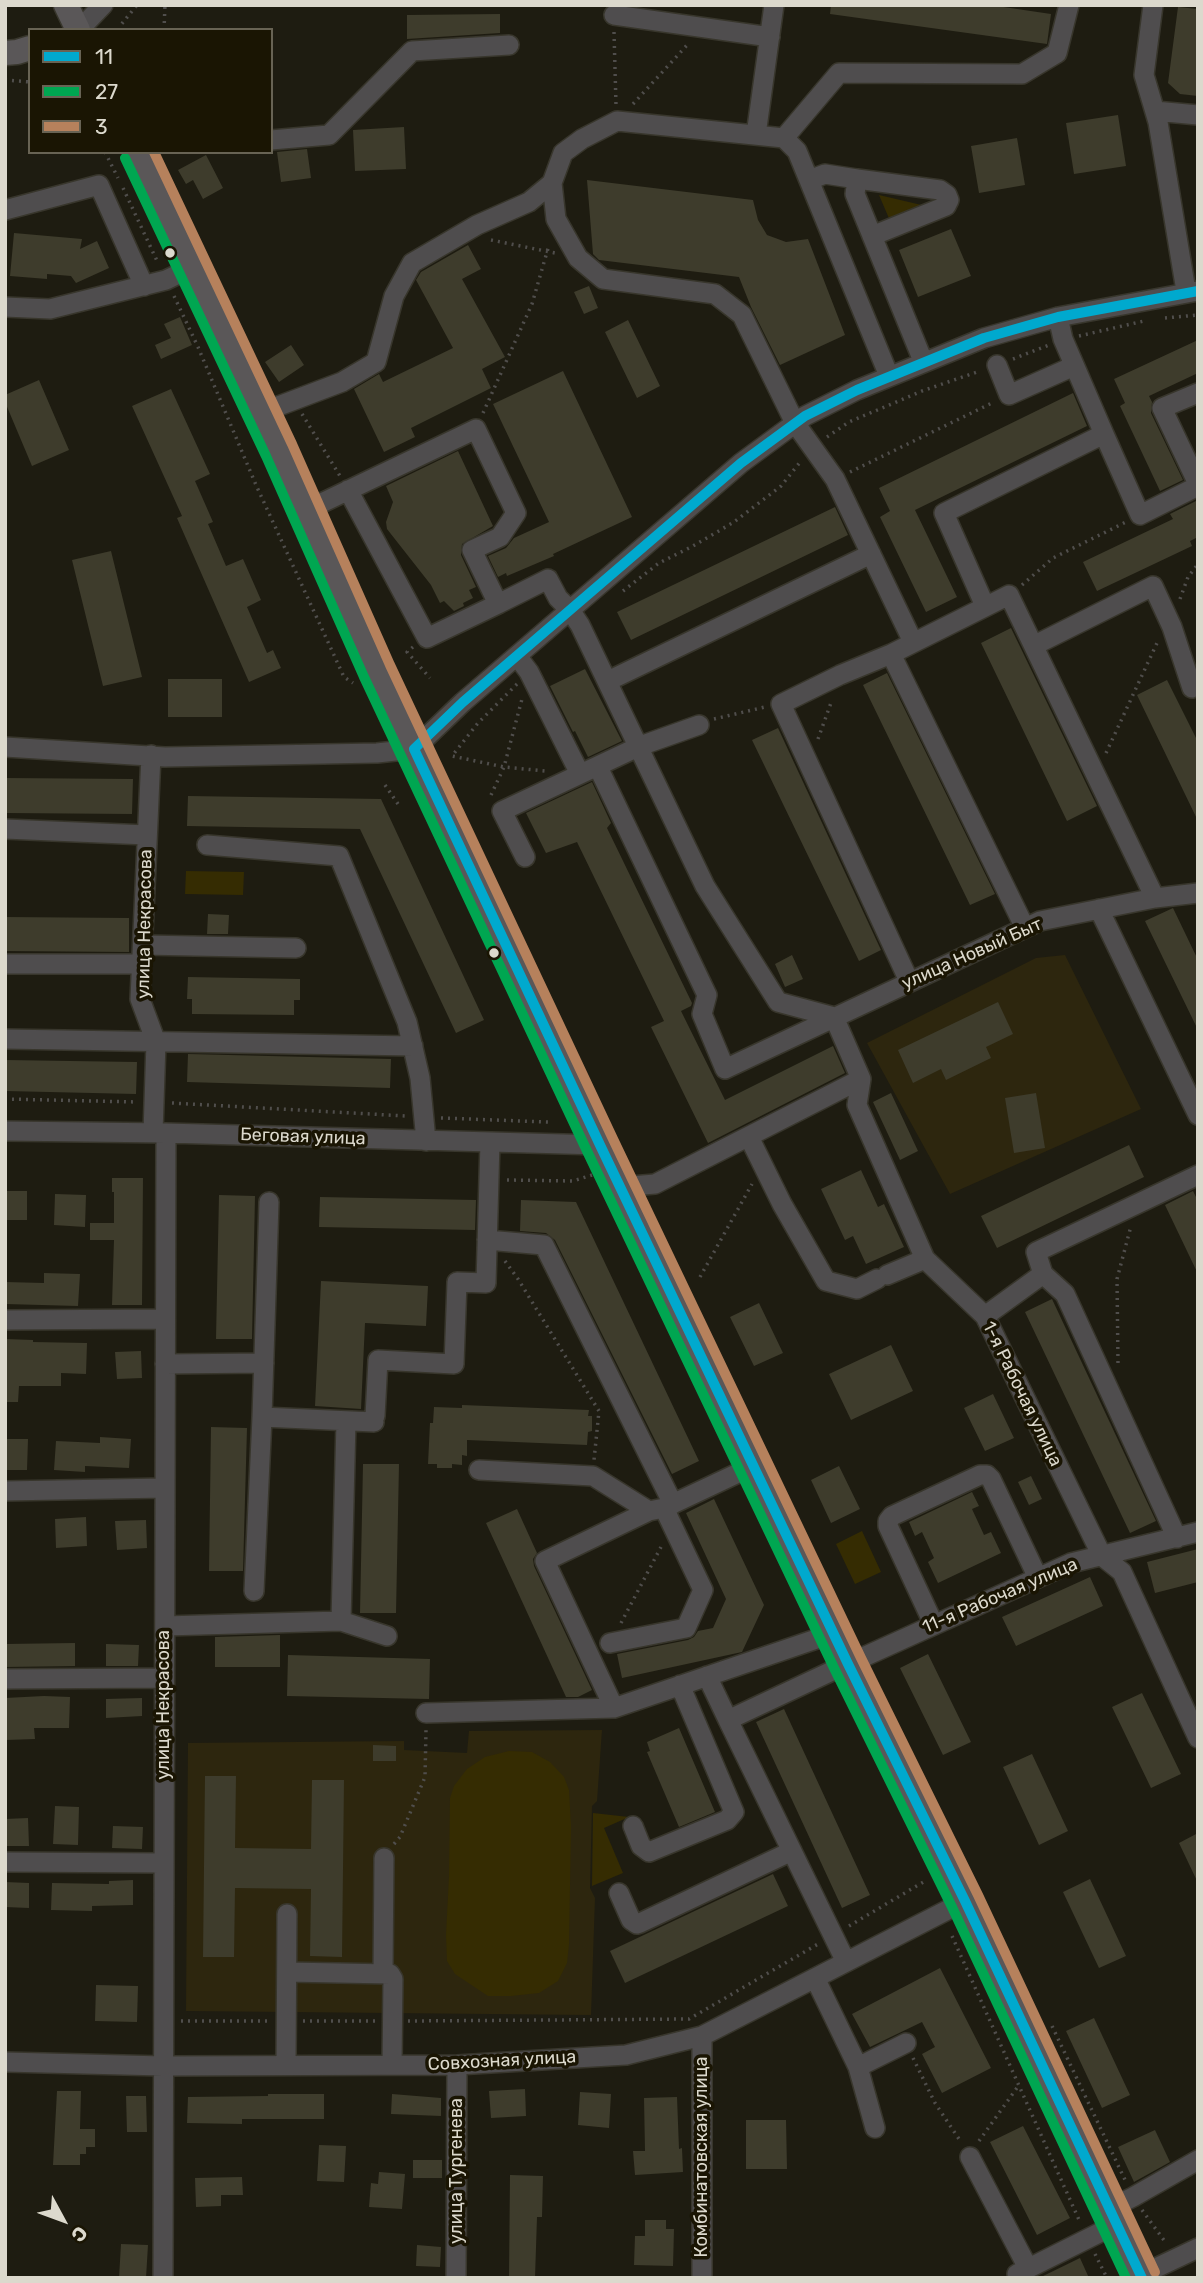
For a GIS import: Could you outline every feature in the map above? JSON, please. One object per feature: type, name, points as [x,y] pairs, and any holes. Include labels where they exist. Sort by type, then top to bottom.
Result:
[{"type":"main road","points":[[66,5],[78,28]]},
{"type":"main road","points":[[5,53],[28,48]]},
{"type":"main road","points":[[139,154],[600,1145],[834,1633],[840,1667],[965,1901],[1141,2277]]},
{"type":"street","points":[[81,28],[103,5]]},
{"type":"street","points":[[756,135],[774,5]]},
{"type":"street","points":[[784,138],[839,73],[1022,74],[1057,54],[1069,5]]},
{"type":"street","points":[[5,747],[151,755],[377,753],[414,749],[463,702],[523,664],[570,610],[741,463],[795,423],[857,390],[984,338],[1058,317],[1192,291],[1155,110],[1144,75],[1153,5]]},
{"type":"street","points":[[614,15],[770,37]]},
{"type":"street","points":[[273,140],[329,135],[412,51],[509,46]]},
{"type":"street","points":[[1155,110],[1198,115]]},
{"type":"street","points":[[889,376],[797,151],[784,138],[617,121],[582,139],[563,153],[552,183],[556,219],[578,258],[603,279],[715,294],[742,315],[795,423],[835,479],[913,642]]},
{"type":"street","points":[[809,180],[825,174],[940,190],[947,195],[949,200],[946,206],[872,236]]},
{"type":"street","points":[[856,178],[855,194],[923,361]]},
{"type":"street","points":[[260,413],[342,382],[376,362],[394,296],[412,263],[462,234],[529,202],[552,183]]},
{"type":"street","points":[[5,210],[99,185],[144,286]]},
{"type":"street","points":[[5,307],[50,309],[166,280],[191,268]]},
{"type":"street","points":[[1058,317],[1074,366],[1140,515],[1198,485],[1162,408],[1198,393]]},
{"type":"street","points":[[996,365],[1009,395],[1074,366]]},
{"type":"street","points":[[305,511],[475,429],[516,513],[500,537],[472,550],[498,604]]},
{"type":"street","points":[[985,607],[944,513],[1104,434]]},
{"type":"street","points":[[348,490],[427,638],[548,579],[558,598],[580,625],[705,886],[778,1002],[834,1017]]},
{"type":"street","points":[[608,681],[871,554]]},
{"type":"street","points":[[1035,645],[1153,586],[1196,692]]},
{"type":"street","points":[[909,981],[781,704],[891,654],[1009,595],[1155,898]]},
{"type":"street","points":[[891,654],[1025,928]]},
{"type":"street","points":[[523,664],[589,771]]},
{"type":"street","points":[[525,857],[502,811],[640,746],[699,724]]},
{"type":"street","name":"улица Некрасова","points":[[151,755],[140,999],[156,1042],[155,1102],[160,1133],[165,1319],[163,2278]]},
{"type":"street","name":"улица Новый Быт","points":[[589,771],[626,822],[707,995],[702,1014],[725,1069],[1040,921],[1155,898],[1198,893]]},
{"type":"street","points":[[5,829],[147,835]]},
{"type":"street","points":[[207,845],[339,856],[407,1022],[420,1078],[426,1140]]},
{"type":"street","points":[[1099,909],[1198,1115]]},
{"type":"street","points":[[5,964],[142,954],[296,948]]},
{"type":"street","name":"1-я Рабочая улица","points":[[834,1017],[861,1079],[857,1105],[925,1259],[985,1316],[1102,1556],[1122,1572],[1198,1738]]},
{"type":"street","points":[[5,1038],[412,1046]]},
{"type":"street","points":[[620,1187],[655,1184],[861,1079]]},
{"type":"street","name":"Беговая улица","points":[[5,1131],[600,1145]]},
{"type":"street","points":[[749,1137],[782,1204],[826,1281],[857,1289],[925,1259]]},
{"type":"street","points":[[262,1417],[346,1421],[374,1419],[378,1360],[454,1364],[457,1282],[486,1283],[491,1142]]},
{"type":"street","points":[[1177,1538],[1065,1294],[1044,1274],[1036,1252],[1198,1175]]},
{"type":"street","points":[[254,1591],[269,1202]]},
{"type":"street","points":[[488,1240],[544,1245],[703,1590],[686,1628],[610,1643]]},
{"type":"street","points":[[985,1316],[1044,1274]]},
{"type":"street","points":[[5,1320],[165,1319]]},
{"type":"street","points":[[165,1364],[264,1363]]},
{"type":"street","points":[[341,1620],[346,1421]]},
{"type":"street","points":[[614,1708],[545,1561],[665,1512],[753,1466]]},
{"type":"street","points":[[480,1470],[593,1476],[665,1512]]},
{"type":"street","points":[[934,1625],[888,1521],[892,1516],[980,1475],[987,1475],[991,1479],[1038,1578]]},
{"type":"street","points":[[5,1491],[164,1488]]},
{"type":"street","name":"11-я Рабочая улица","points":[[728,1720],[1071,1563],[1198,1532]]},
{"type":"street","points":[[164,1626],[341,1620],[387,1636]]},
{"type":"street","points":[[426,1713],[614,1708],[834,1633]]},
{"type":"street","points":[[707,1676],[846,1962]]},
{"type":"street","points":[[5,1679],[164,1678]]},
{"type":"street","points":[[632,1826],[641,1846],[649,1852],[727,1820],[734,1812],[680,1685]]},
{"type":"street","points":[[619,1893],[631,1920],[637,1924],[792,1851]]},
{"type":"street","points":[[383,1973],[384,1858]]},
{"type":"street","points":[[5,1862],[163,1863]]},
{"type":"street","name":"Совхозная улица","points":[[5,2062],[163,2066],[457,2065],[625,2055],[702,2036],[965,1901]]},
{"type":"street","points":[[286,2066],[288,1914]]},
{"type":"street","points":[[287,1972],[383,1973],[393,1976],[392,2065]]},
{"type":"street","points":[[815,1978],[858,2067],[875,2128]]},
{"type":"street","name":"Комбинатовская улица","points":[[702,2036],[702,2278]]},
{"type":"street","points":[[858,2067],[906,2043]]},
{"type":"street","name":"улица Тургенева","points":[[456,2278],[457,2065]]},
{"type":"street","points":[[970,2157],[1023,2273],[1088,2238],[1133,2197],[1198,2160]]},
{"type":"street","points":[[1141,2277],[1198,2248]]},
{"type":"path","points":[[120,28],[137,5]]},
{"type":"path","points":[[164,5],[164,28]]},
{"type":"path","points":[[614,15],[617,121]]},
{"type":"path","points":[[617,121],[704,27]]},
{"type":"path","points":[[5,79],[28,82]]},
{"type":"path","points":[[106,154],[198,346],[256,485],[344,677],[353,683]]},
{"type":"path","points":[[475,429],[499,382],[532,304],[556,219]]},
{"type":"path","points":[[462,234],[578,258]]},
{"type":"path","points":[[1160,318],[1198,315]]},
{"type":"path","points":[[620,594],[659,563],[734,522],[781,486],[812,446],[849,422],[922,391],[1063,339],[1147,321]]},
{"type":"path","points":[[835,479],[1009,395]]},
{"type":"path","points":[[293,400],[348,490]]},
{"type":"path","points":[[1009,595],[1054,558],[1140,515]]},
{"type":"path","points":[[1097,775],[1168,618],[1198,564]]},
{"type":"path","points":[[407,652],[430,678]]},
{"type":"path","points":[[523,664],[452,756],[504,767],[589,771]]},
{"type":"path","points":[[490,798],[504,767],[523,664]]},
{"type":"path","points":[[809,768],[840,675]]},
{"type":"path","points":[[699,724],[731,714],[781,704]]},
{"type":"path","points":[[384,785],[398,804]]},
{"type":"path","points":[[5,1100],[155,1102],[548,1122]]},
{"type":"path","points":[[700,1277],[764,1164]]},
{"type":"path","points":[[489,1180],[573,1181],[598,1173]]},
{"type":"path","points":[[1118,1370],[1117,1279],[1138,1203]]},
{"type":"path","points":[[488,1240],[518,1279],[599,1411],[593,1476]]},
{"type":"path","points":[[610,1643],[665,1512]]},
{"type":"path","points":[[384,1858],[400,1837],[425,1777],[426,1751]]},
{"type":"path","points":[[163,2021],[539,2022],[689,2019],[925,1881]]},
{"type":"path","points":[[952,1936],[1107,2278]]},
{"type":"path","points":[[1052,2026],[1133,2197],[1177,2258]]},
{"type":"path","points":[[906,2043],[935,2103],[970,2157],[987,2128],[1019,2085]]},
{"type":"shaded area","points":[[879,195],[930,207],[891,223]]},
{"type":"shaded area","points":[[186,871],[244,872],[243,895],[185,894]]},
{"type":"shaded area","points":[[1065,955],[1141,1109],[950,1194],[867,1043],[1036,958]]},
{"type":"shaded area","points":[[862,1531],[881,1572],[855,1584],[836,1544]]},
{"type":"shaded area","points":[[602,1730],[597,1801],[592,1806],[590,1888],[595,1898],[591,2015],[186,2011],[188,1743],[404,1741],[404,1750],[467,1753],[469,1731]]},
{"type":"shaded area","points":[[509,1751],[532,1752],[550,1762],[564,1777],[569,1790],[569,1944],[567,1963],[558,1981],[539,1993],[488,1996],[455,1974],[447,1961],[450,1798],[454,1786],[467,1769],[485,1757]]},
{"type":"shaded area","points":[[593,1813],[629,1817],[604,1828],[623,1873],[592,1886]]},
{"type":"building","points":[[831,5],[990,5],[1051,14],[1047,44],[830,14]]},
{"type":"building","points":[[1178,7],[1198,9],[1198,96],[1180,94],[1168,83]]},
{"type":"building","points":[[500,14],[500,33],[407,39],[407,15]]},
{"type":"building","points":[[1118,115],[1126,166],[1074,174],[1066,123]]},
{"type":"building","points":[[404,127],[406,169],[355,171],[353,130]]},
{"type":"building","points":[[1017,138],[1025,185],[979,193],[971,146]]},
{"type":"building","points":[[307,149],[311,178],[281,182],[277,152]]},
{"type":"building","points":[[206,155],[223,188],[203,199],[193,180],[186,184],[178,170]]},
{"type":"building","points":[[587,180],[753,200],[758,220],[767,235],[786,242],[808,239],[845,335],[780,365],[739,277],[599,260],[593,254]]},
{"type":"building","points":[[951,229],[971,276],[918,297],[899,250]]},
{"type":"building","points":[[14,233],[82,239],[80,249],[97,241],[109,268],[76,283],[71,276],[47,274],[47,279],[10,276]]},
{"type":"building","points":[[468,245],[481,269],[462,279],[505,357],[482,369],[491,388],[411,428],[415,437],[384,452],[354,389],[379,374],[383,382],[453,348],[416,280],[421,272]]},
{"type":"building","points":[[589,286],[598,308],[584,314],[574,292]]},
{"type":"building","points":[[180,317],[192,345],[161,359],[155,345],[171,338],[164,324]]},
{"type":"building","points":[[628,320],[660,386],[637,398],[605,332]]},
{"type":"building","points":[[1198,340],[1198,373],[1149,396],[1152,402],[1151,413],[1183,480],[1160,491],[1120,406],[1125,403],[1114,379]]},
{"type":"building","points":[[291,345],[304,365],[279,382],[265,362]]},
{"type":"building","points":[[563,371],[632,517],[553,554],[554,556],[507,576],[506,573],[498,577],[488,556],[506,548],[514,538],[549,522],[493,404]]},
{"type":"building","points":[[39,380],[69,450],[32,466],[5,402],[5,395]]},
{"type":"building","points":[[171,389],[210,474],[195,481],[213,522],[208,524],[226,566],[243,559],[261,600],[247,607],[267,653],[273,650],[281,668],[249,682],[177,518],[182,516],[132,406]]},
{"type":"building","points":[[1073,393],[1087,426],[915,510],[957,597],[926,612],[880,517],[890,511],[879,488]]},
{"type":"building","points":[[458,451],[493,526],[462,544],[461,555],[476,587],[469,590],[473,598],[454,611],[444,601],[440,603],[431,585],[387,529],[386,522],[393,502],[386,486]]},
{"type":"building","points":[[1198,500],[1198,537],[1190,541],[1192,546],[1097,591],[1083,562],[1173,519],[1170,514]]},
{"type":"building","points":[[835,507],[848,535],[631,640],[617,612]]},
{"type":"building","points":[[111,551],[142,677],[103,686],[72,560]]},
{"type":"building","points":[[1011,628],[1097,806],[1067,821],[981,643]]},
{"type":"building","points":[[585,669],[622,741],[588,757],[550,686]]},
{"type":"building","points":[[887,673],[995,894],[970,905],[863,685]]},
{"type":"building","points":[[168,679],[222,679],[222,717],[168,717]]},
{"type":"building","points":[[1167,680],[1198,742],[1198,821],[1137,695]]},
{"type":"building","points":[[778,728],[881,950],[859,961],[752,740]]},
{"type":"building","points":[[5,778],[133,779],[132,814],[5,813]]},
{"type":"building","points":[[592,782],[611,823],[607,828],[692,1003],[681,1011],[725,1100],[833,1046],[845,1073],[708,1143],[651,1027],[664,1021],[577,842],[546,853],[526,813]]},
{"type":"building","points":[[188,796],[381,799],[484,1020],[456,1033],[360,829],[187,826]]},
{"type":"building","points":[[1173,908],[1198,960],[1198,1030],[1145,921]]},
{"type":"building","points":[[208,914],[229,915],[228,934],[207,934]]},
{"type":"building","points":[[5,917],[129,918],[129,952],[5,951]]},
{"type":"building","points":[[792,955],[803,979],[785,987],[775,964]]},
{"type":"building","points":[[188,977],[300,979],[300,1000],[294,1000],[294,1015],[192,1014],[192,999],[187,999]]},
{"type":"building","points":[[998,1002],[1013,1034],[986,1047],[991,1058],[946,1080],[941,1069],[913,1083],[898,1050]]},
{"type":"building","points":[[188,1054],[391,1059],[390,1088],[187,1082]]},
{"type":"building","points":[[5,1060],[137,1062],[136,1094],[5,1091]]},
{"type":"building","points":[[891,1093],[918,1151],[900,1160],[873,1102]]},
{"type":"building","points":[[1036,1093],[1045,1148],[1014,1153],[1005,1098]]},
{"type":"building","points":[[1129,1145],[1144,1177],[997,1248],[981,1216]]},
{"type":"building","points":[[861,1170],[878,1207],[884,1204],[904,1247],[866,1264],[853,1236],[845,1240],[821,1189]]},
{"type":"building","points":[[112,1178],[143,1178],[142,1305],[112,1305],[114,1240],[90,1240],[90,1223],[114,1223]]},
{"type":"building","points":[[5,1191],[27,1191],[27,1220],[5,1220]]},
{"type":"building","points":[[1193,1191],[1198,1201],[1198,1274],[1165,1205]]},
{"type":"building","points":[[55,1194],[86,1195],[85,1227],[54,1225]]},
{"type":"building","points":[[219,1195],[255,1196],[252,1339],[216,1339]]},
{"type":"building","points":[[320,1197],[476,1200],[475,1230],[319,1227]]},
{"type":"building","points":[[521,1200],[576,1202],[699,1461],[672,1474],[555,1240],[546,1233],[520,1231]]},
{"type":"building","points":[[44,1273],[80,1274],[78,1306],[5,1304],[5,1282],[44,1283]]},
{"type":"building","points":[[321,1281],[428,1286],[426,1326],[365,1323],[361,1409],[315,1406]]},
{"type":"building","points":[[1052,1299],[1156,1521],[1130,1533],[1025,1312]]},
{"type":"building","points":[[759,1303],[783,1353],[754,1366],[730,1317]]},
{"type":"building","points":[[5,1339],[87,1343],[86,1374],[61,1373],[61,1386],[19,1386],[18,1402],[5,1402]]},
{"type":"building","points":[[891,1345],[913,1391],[851,1420],[829,1374]]},
{"type":"building","points":[[141,1351],[142,1378],[117,1379],[115,1352]]},
{"type":"building","points":[[993,1394],[1014,1438],[985,1451],[964,1408]]},
{"type":"building","points":[[462,1405],[589,1410],[588,1416],[592,1416],[592,1431],[588,1432],[587,1445],[467,1440],[467,1456],[462,1455],[462,1465],[452,1464],[452,1468],[437,1468],[437,1464],[428,1464],[430,1423],[433,1423],[434,1407],[462,1408]]},
{"type":"building","points":[[211,1427],[247,1428],[243,1571],[209,1571]]},
{"type":"building","points":[[100,1437],[131,1439],[129,1468],[85,1466],[85,1472],[54,1470],[56,1441],[100,1443]]},
{"type":"building","points":[[5,1439],[28,1439],[27,1470],[5,1470]]},
{"type":"building","points":[[363,1464],[399,1464],[396,1613],[360,1613]]},
{"type":"building","points":[[839,1466],[860,1509],[831,1523],[811,1480]]},
{"type":"building","points":[[1031,1476],[1042,1499],[1029,1505],[1018,1482]]},
{"type":"building","points":[[972,1492],[979,1506],[972,1509],[984,1535],[991,1532],[1001,1553],[938,1583],[928,1562],[934,1558],[922,1532],[915,1536],[909,1522]]},
{"type":"building","points":[[714,1499],[764,1605],[742,1652],[622,1678],[617,1654],[688,1640],[698,1631],[713,1628],[726,1599],[686,1513]]},
{"type":"building","points":[[517,1509],[537,1553],[533,1559],[534,1566],[592,1690],[578,1697],[566,1697],[486,1523]]},
{"type":"building","points":[[86,1517],[87,1546],[56,1548],[55,1519]]},
{"type":"building","points":[[146,1520],[147,1548],[117,1550],[115,1521]]},
{"type":"building","points":[[1198,1549],[1198,1582],[1155,1593],[1147,1562]]},
{"type":"building","points":[[1090,1577],[1103,1606],[1016,1646],[1002,1617]]},
{"type":"building","points":[[280,1635],[280,1667],[215,1667],[215,1637]]},
{"type":"building","points":[[75,1643],[75,1666],[5,1667],[5,1644]]},
{"type":"building","points":[[106,1644],[139,1645],[138,1666],[106,1666]]},
{"type":"building","points":[[928,1654],[971,1742],[943,1755],[900,1668]]},
{"type":"building","points":[[288,1655],[430,1659],[429,1699],[287,1696]]},
{"type":"building","points":[[1142,1693],[1181,1774],[1151,1788],[1112,1707]]},
{"type":"building","points":[[70,1697],[69,1728],[34,1728],[35,1739],[6,1740],[5,1698]]},
{"type":"building","points":[[142,1698],[142,1716],[106,1718],[106,1699]]},
{"type":"building","points":[[784,1709],[870,1895],[842,1908],[756,1722]]},
{"type":"building","points":[[679,1728],[715,1812],[679,1827],[647,1752],[650,1751],[647,1742]]},
{"type":"building","points":[[373,1745],[396,1746],[396,1761],[373,1761]]},
{"type":"building","points":[[1032,1754],[1068,1831],[1039,1845],[1003,1767]]},
{"type":"building","points":[[205,1776],[236,1776],[235,1848],[311,1849],[312,1780],[344,1780],[342,1957],[310,1956],[311,1889],[235,1888],[234,1957],[203,1957]]},
{"type":"building","points":[[55,1806],[79,1807],[78,1845],[53,1844]]},
{"type":"building","points":[[28,1818],[29,1846],[5,1846],[5,1819]]},
{"type":"building","points":[[113,1826],[143,1827],[142,1849],[112,1848]]},
{"type":"building","points":[[1198,1833],[1198,1883],[1179,1843]]},
{"type":"building","points":[[773,1874],[788,1906],[625,1983],[610,1951]]},
{"type":"building","points":[[1090,1879],[1126,1956],[1099,1968],[1063,1892]]},
{"type":"building","points":[[133,1880],[133,1905],[92,1906],[92,1911],[51,1910],[52,1883],[109,1884],[109,1881]]},
{"type":"building","points":[[5,1882],[29,1883],[29,1908],[5,1907]]},
{"type":"building","points":[[940,1968],[991,2068],[942,2093],[922,2054],[935,2047],[922,2022],[870,2047],[852,2014]]},
{"type":"building","points":[[96,1985],[138,1986],[137,2022],[95,2021]]},
{"type":"building","points":[[1094,2018],[1130,2095],[1102,2108],[1066,2031]]},
{"type":"building","points":[[525,2089],[526,2116],[491,2118],[489,2091]]},
{"type":"building","points":[[57,2091],[81,2091],[80,2129],[95,2129],[95,2147],[86,2147],[86,2154],[80,2154],[80,2165],[53,2165]]},
{"type":"building","points":[[580,2092],[611,2094],[609,2128],[578,2125]]},
{"type":"building","points":[[324,2094],[324,2119],[242,2119],[242,2124],[187,2123],[188,2097]]},
{"type":"building","points":[[392,2094],[441,2098],[441,2116],[391,2114]]},
{"type":"building","points":[[126,2096],[146,2096],[147,2132],[127,2132]]},
{"type":"building","points":[[677,2097],[679,2149],[682,2148],[683,2172],[635,2175],[633,2151],[645,2151],[644,2098]]},
{"type":"building","points":[[746,2120],[786,2120],[787,2169],[746,2169]]},
{"type":"building","points":[[1023,2126],[1070,2218],[1037,2235],[990,2142]]},
{"type":"building","points":[[1155,2130],[1170,2162],[1134,2182],[1118,2147]]},
{"type":"building","points":[[319,2145],[346,2146],[344,2182],[317,2181]]},
{"type":"building","points":[[413,2160],[442,2160],[442,2178],[413,2178]]},
{"type":"building","points":[[379,2172],[405,2174],[402,2209],[369,2207],[371,2183],[378,2184]]},
{"type":"building","points":[[510,2175],[543,2176],[542,2217],[537,2217],[535,2278],[509,2278]]},
{"type":"building","points":[[242,2177],[243,2195],[221,2195],[221,2206],[196,2207],[195,2178]]},
{"type":"building","points":[[645,2220],[666,2220],[666,2229],[674,2229],[673,2266],[634,2265],[635,2236],[645,2236]]},
{"type":"building","points":[[121,2244],[148,2245],[146,2278],[119,2278]]},
{"type":"building","points":[[417,2245],[441,2247],[440,2267],[416,2266]]},
{"type":"building","points":[[1080,2258],[1089,2278],[1039,2278]]},
{"type":"transit line","name":"3","points":[[155,154],[292,444],[390,665],[613,1139],[861,1658],[978,1895],[1155,2272]]},
{"type":"transit line","name":"27","points":[[125,158],[266,456],[364,677],[587,1151],[835,1670],[952,1907],[1126,2278]]},
{"type":"transit line","name":"11","points":[[414,749],[463,702],[741,463],[805,416],[857,390],[984,338],[1058,317],[1198,291]]},
{"type":"transit line","name":"11","points":[[414,749],[600,1145],[848,1664],[965,1901],[1142,2278]]}]
